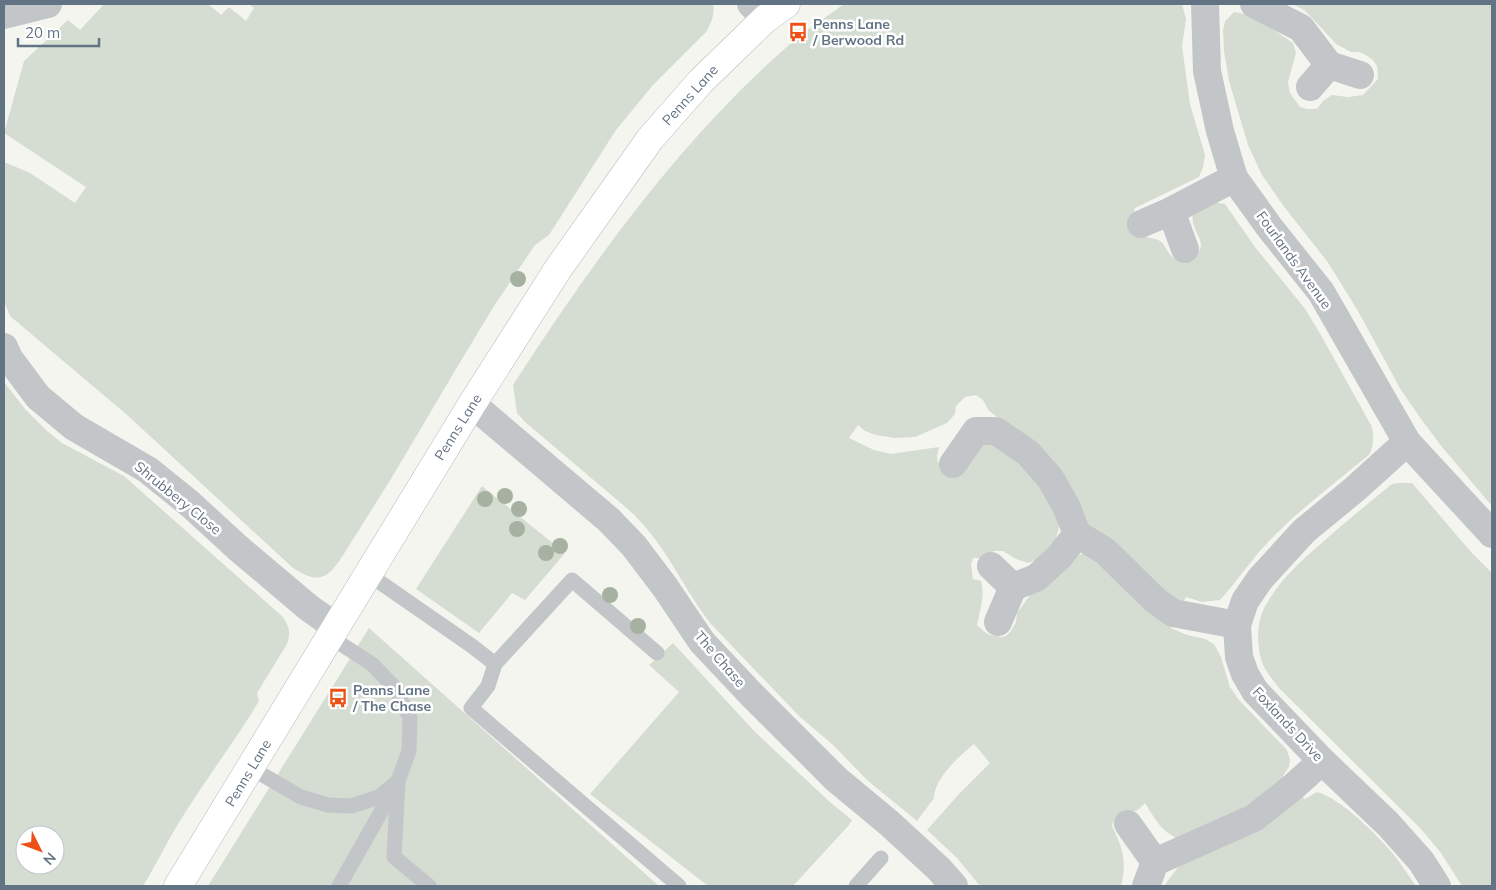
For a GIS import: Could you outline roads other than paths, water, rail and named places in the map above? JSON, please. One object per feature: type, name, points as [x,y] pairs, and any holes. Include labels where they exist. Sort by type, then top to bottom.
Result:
[{"type":"main road","name":"Penns Lane","points":[[178,886],[472,404],[558,270],[650,140],[767,9]]},
{"type":"street","points":[[4,15],[48,4]]},
{"type":"street","name":"Fourlands Avenue","points":[[1205,4],[1207,71],[1220,131],[1234,178],[1270,228],[1321,292],[1408,442],[1492,534]]},
{"type":"street","points":[[1254,4],[1301,28],[1329,65],[1360,75]]},
{"type":"street","points":[[1310,87],[1329,65]]},
{"type":"street","points":[[1141,224],[1171,211],[1234,178]]},
{"type":"street","points":[[1171,211],[1185,249]]},
{"type":"street","name":"Shrubbery Close","points":[[4,347],[32,389],[45,403],[74,427],[148,470],[190,504],[238,548],[309,608],[333,632]]},
{"type":"street","name":"The Chase","points":[[472,404],[609,520],[634,546],[665,587],[702,642],[750,693],[836,779],[911,842],[954,886]]},
{"type":"street","points":[[953,464],[972,422],[996,432],[1028,453],[1050,478],[1066,506],[1077,534],[1105,551],[1155,600],[1173,614],[1237,625]]},
{"type":"street","name":"Foxlands Drive","points":[[1408,442],[1304,531],[1260,579],[1245,601],[1237,625],[1239,657],[1245,674],[1255,691],[1322,761],[1388,824],[1421,861],[1437,886]]},
{"type":"street","points":[[998,622],[1013,587],[1036,578],[1059,557],[1077,534]]},
{"type":"street","points":[[991,566],[1013,587]]},
{"type":"street","points":[[1128,824],[1150,874],[1254,818],[1322,761]]},
{"type":"lane","points":[[368,574],[495,664]]},
{"type":"lane","points":[[657,654],[572,580],[495,664],[488,686],[471,708],[679,886]]},
{"type":"lane","points":[[333,632],[372,664],[395,688],[410,718],[409,752],[398,781],[339,886]]},
{"type":"lane","points":[[251,768],[301,798],[328,806],[351,806],[379,797],[398,781]]},
{"type":"lane","points":[[398,781],[394,857],[429,886]]},
{"type":"lane","points":[[856,886],[881,858]]},
{"type":"place","name":"Penns Lane / Berwood Rd","points":[[798,32]]},
{"type":"place","name":"Penns Lane / The Chase","points":[[338,698]]}]
